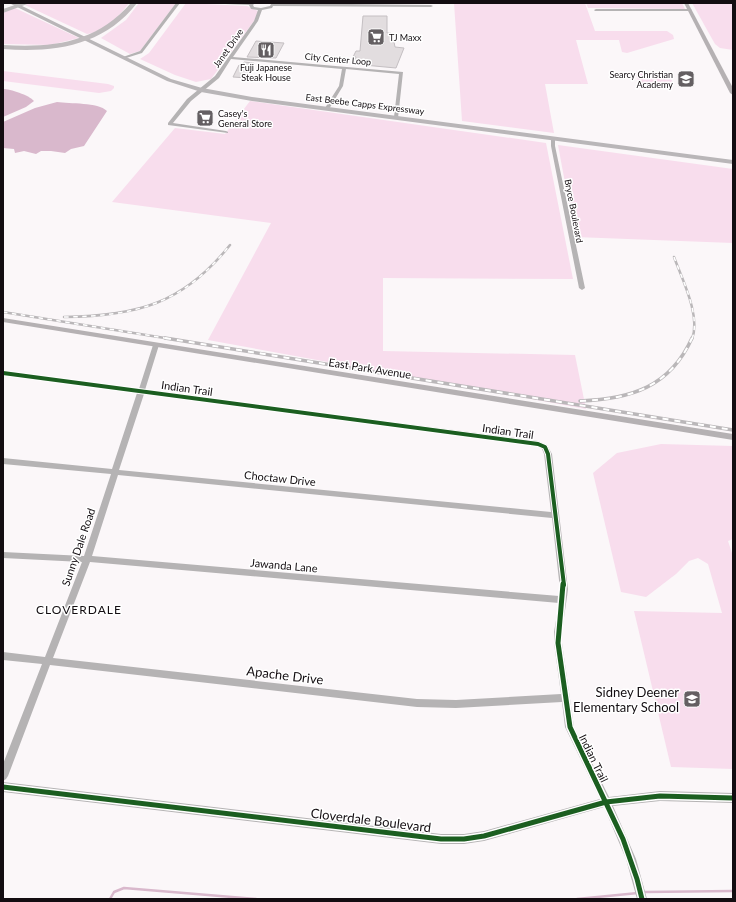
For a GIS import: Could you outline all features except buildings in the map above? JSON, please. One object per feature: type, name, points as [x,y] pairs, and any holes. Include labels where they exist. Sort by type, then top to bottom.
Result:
[{"type":"highway","points":[[3,4],[7,3]]},
{"type":"highway","points":[[3,11],[27,3]]},
{"type":"highway","points":[[72,44],[86,40],[119,21],[134,3]]},
{"type":"highway","points":[[3,47],[30,48],[72,44],[96,44],[95,38],[98,34]]},
{"type":"main road","name":"East Beebe Capps Expressway","points":[[12,3],[169,80],[201,90],[252,99],[733,162]]},
{"type":"street","points":[[124,58],[141,52],[178,3]]},
{"type":"street","points":[[225,3],[252,4],[252,8],[260,9],[268,8],[272,4],[431,6]]},
{"type":"street","points":[[686,3],[731,86],[733,93]]},
{"type":"street","name":"Janet Drive","points":[[226,132],[170,124],[189,100],[217,77],[256,21],[260,9]]},
{"type":"street","points":[[596,10],[690,10]]},
{"type":"street","name":"City Center Loop","points":[[230,58],[401,73],[396,117]]},
{"type":"street","points":[[327,108],[341,86],[344,68]]},
{"type":"street","name":"Bryce Boulevard","points":[[553,138],[553,146],[582,288]]},
{"type":"street","name":"East Park Avenue","points":[[3,320],[733,437]]},
{"type":"street","name":"Sunny Dale Road","points":[[3,776],[87,559],[156,345]]},
{"type":"street","name":"Indian Trail","points":[[3,373],[542,445],[545,447],[548,454],[563,580],[563,600],[558,632],[565,698],[573,736],[625,843],[641,895]]},
{"type":"street","name":"Choctaw Drive","points":[[3,461],[555,515]]},
{"type":"street","name":"Jawanda Lane","points":[[3,555],[87,559],[563,600]]},
{"type":"street","name":"Apache Drive","points":[[3,656],[49,660],[417,703],[456,704],[565,698]]},
{"type":"street","name":"Cloverdale Boulevard","points":[[3,787],[441,839],[484,836],[606,802],[660,796],[733,798]]},
{"type":"shaded area","points":[[30,3],[129,3],[111,23],[93,33],[87,34],[25,5]]},
{"type":"shaded area","points":[[139,3],[176,3],[140,51],[130,54],[101,38],[126,20]]},
{"type":"shaded area","points":[[186,3],[247,6],[258,11],[254,21],[211,79],[196,82],[175,75],[140,59],[149,53]]},
{"type":"shaded area","points":[[454,3],[585,3],[595,31],[667,31],[673,35],[674,39],[627,53],[622,52],[619,40],[576,40],[588,84],[545,84],[554,133],[462,121]]},
{"type":"shaded area","points":[[586,3],[682,3],[685,9],[588,8]]},
{"type":"shaded area","points":[[692,3],[733,3],[733,50],[720,48],[715,44]]},
{"type":"shaded area","points":[[15,8],[79,38],[50,45],[3,44],[3,12]]},
{"type":"shaded area","points":[[3,71],[108,84],[114,86],[114,88],[111,91],[99,93],[3,81]]},
{"type":"shaded area","points":[[635,72],[668,73],[673,83],[639,83]]},
{"type":"shaded area","points":[[3,89],[19,93],[34,101],[26,107],[3,117]]},
{"type":"shaded area","points":[[250,101],[546,143],[573,279],[383,278],[383,351],[575,355],[586,409],[208,340],[271,223],[112,202],[175,128],[225,134]]},
{"type":"shaded area","points":[[57,102],[97,106],[107,111],[84,146],[71,149],[65,153],[41,151],[36,154],[24,151],[15,153],[14,149],[3,148],[3,122],[35,108]]},
{"type":"shaded area","points":[[558,145],[733,169],[733,243],[575,237]]},
{"type":"shaded area","points":[[661,444],[733,446],[733,539],[728,541],[733,556],[733,769],[671,767],[634,611],[722,613],[708,564],[698,558],[689,561],[676,574],[646,597],[621,592],[593,473],[617,453]]},
{"type":"waterway","points":[[110,899],[114,892],[124,888],[256,899]]},
{"type":"waterway","points":[[644,892],[733,891]]},
{"type":"waterway","points":[[577,899],[638,893]]},
{"type":"railway","points":[[64,317],[114,314],[157,303],[194,281],[212,265],[230,245]]},
{"type":"railway","points":[[674,257],[686,287],[692,309],[694,320],[692,339]]},
{"type":"railway","points":[[3,312],[171,339]]},
{"type":"railway","points":[[165,338],[733,430]]},
{"type":"railway","points":[[580,401],[616,397],[647,387],[660,379],[672,368],[683,355],[692,338]]},
{"type":"cycle path","points":[[3,373],[538,444],[545,447],[548,454],[564,589],[558,632],[558,643],[570,727],[606,800],[623,839],[631,859],[642,899]]},
{"type":"cycle path","points":[[3,787],[441,839],[464,839],[484,836],[606,802],[660,796],[733,798]]},
{"type":"place","name":"TJ Maxx","points":[[376,37]]},
{"type":"place","name":"Fuji Japanese Steak House","points":[[266,50]]},
{"type":"place","name":"Searcy Christian Academy","points":[[686,79]]},
{"type":"place","name":"Casey's General Store","points":[[205,118]]},
{"type":"place","name":"Sidney Deener Elementary School","points":[[692,699]]},
{"type":"district","name":"CLOVERDALE","points":[[79,609]]}]
